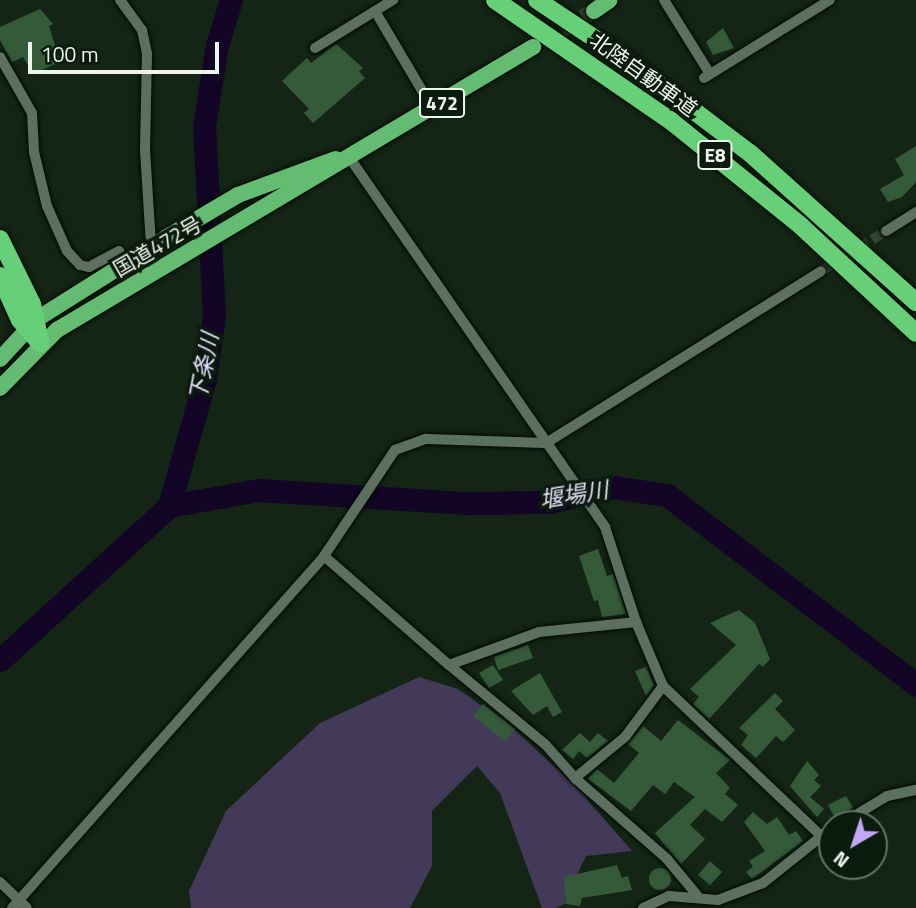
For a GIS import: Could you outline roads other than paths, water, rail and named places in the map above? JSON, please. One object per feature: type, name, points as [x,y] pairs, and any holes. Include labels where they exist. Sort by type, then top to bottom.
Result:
[{"type":"highway","name":"北陸自動車道","points":[[495,0],[704,146],[801,226],[916,333]]},
{"type":"highway","name":"北陸自動車道","points":[[537,0],[624,58],[751,154],[916,302]]},
{"type":"highway","points":[[594,11],[610,0]]},
{"type":"highway","name":"国道472号","points":[[0,388],[40,343],[170,262],[433,109],[533,47]]},
{"type":"highway","name":"国道472号","points":[[0,359],[31,324],[125,262],[238,195],[315,164],[349,157]]},
{"type":"highway","points":[[0,239],[40,343]]},
{"type":"highway","points":[[0,276],[31,324]]},
{"type":"street","points":[[120,0],[142,30],[147,54],[145,150],[151,246]]},
{"type":"street","points":[[315,48],[393,0]]},
{"type":"street","points":[[664,0],[707,76],[830,0]]},
{"type":"street","points":[[375,11],[433,109]]},
{"type":"street","points":[[0,57],[32,113],[34,152],[47,206],[67,251],[79,265],[89,267],[119,251],[125,262]]},
{"type":"street","points":[[349,157],[605,527],[636,622],[663,686],[818,833]]},
{"type":"street","points":[[886,231],[916,212]]},
{"type":"street","points":[[15,904],[324,556],[395,450],[426,439],[546,443],[821,271]]},
{"type":"street","points":[[324,556],[545,744],[575,778],[667,859],[697,895]]},
{"type":"street","points":[[449,665],[539,632],[636,622]]},
{"type":"street","points":[[575,778],[625,737],[663,686]]},
{"type":"street","points":[[864,810],[887,796],[916,790]]},
{"type":"street","points":[[643,908],[669,896],[697,895],[718,904],[763,883],[808,849],[818,835]]},
{"type":"street","points":[[0,882],[15,904],[27,908]]},
{"type":"waterway","name":"下条川","points":[[0,660],[169,506],[205,379],[214,316],[204,126],[217,45],[231,0]]},
{"type":"waterway","name":"堰場川","points":[[169,506],[259,490],[468,503],[550,502],[613,487],[667,495],[916,685]]},
{"type":"tunnel","points":[[541,42],[594,11]]},
{"type":"tunnel","points":[[821,271],[886,231]]}]
